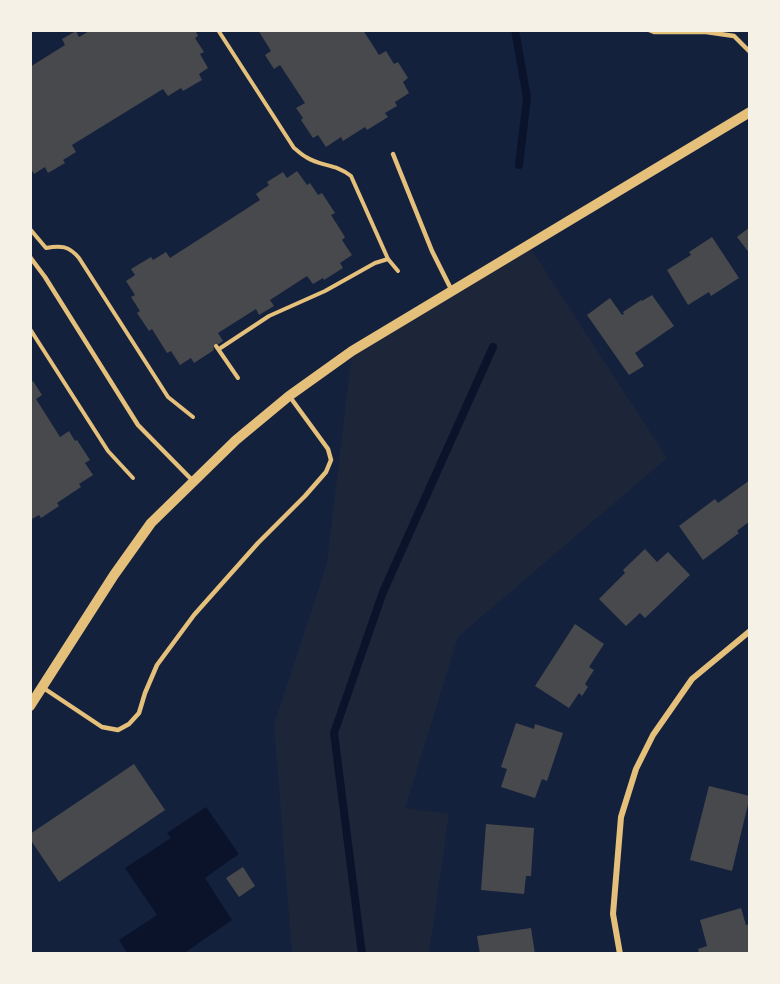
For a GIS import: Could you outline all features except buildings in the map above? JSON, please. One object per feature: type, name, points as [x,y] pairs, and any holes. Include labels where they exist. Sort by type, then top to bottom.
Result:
[{"type":"street","points":[[30,706],[114,575],[151,523],[236,440],[289,396],[352,351],[750,112]]},
{"type":"street","points":[[620,954],[613,914],[617,860],[621,817],[636,769],[653,735],[692,680],[750,632]]},
{"type":"lane","points":[[649,30],[654,32],[734,33],[750,52]]},
{"type":"lane","points":[[393,154],[432,251],[452,291]]},
{"type":"lane","points":[[30,257],[52,287],[138,425],[193,481]]},
{"type":"lane","points":[[42,687],[102,727],[117,730],[129,724],[140,713],[145,693],[157,665],[194,615],[258,543],[326,472],[331,460],[328,449],[289,396]]},
{"type":"path","points":[[218,30],[294,148],[306,157],[341,169],[351,176],[388,259],[398,271]]},
{"type":"path","points":[[30,229],[46,248],[64,246],[73,251],[168,397],[193,417]]},
{"type":"path","points":[[238,378],[218,348],[269,316],[325,291],[375,263],[388,259]]},
{"type":"path","points":[[30,329],[108,452],[133,478]]},
{"type":"shaded area","points":[[529,246],[667,458],[458,637],[405,808],[449,814],[429,954],[292,954],[274,725],[327,563],[352,351]]},
{"type":"shaded area","points":[[206,807],[239,854],[205,878],[232,920],[183,954],[128,954],[119,940],[157,915],[125,868],[171,838],[167,833]]},
{"type":"waterway","points":[[515,30],[527,98],[519,165]]},
{"type":"waterway","points":[[362,954],[334,733],[383,592],[493,347]]}]
